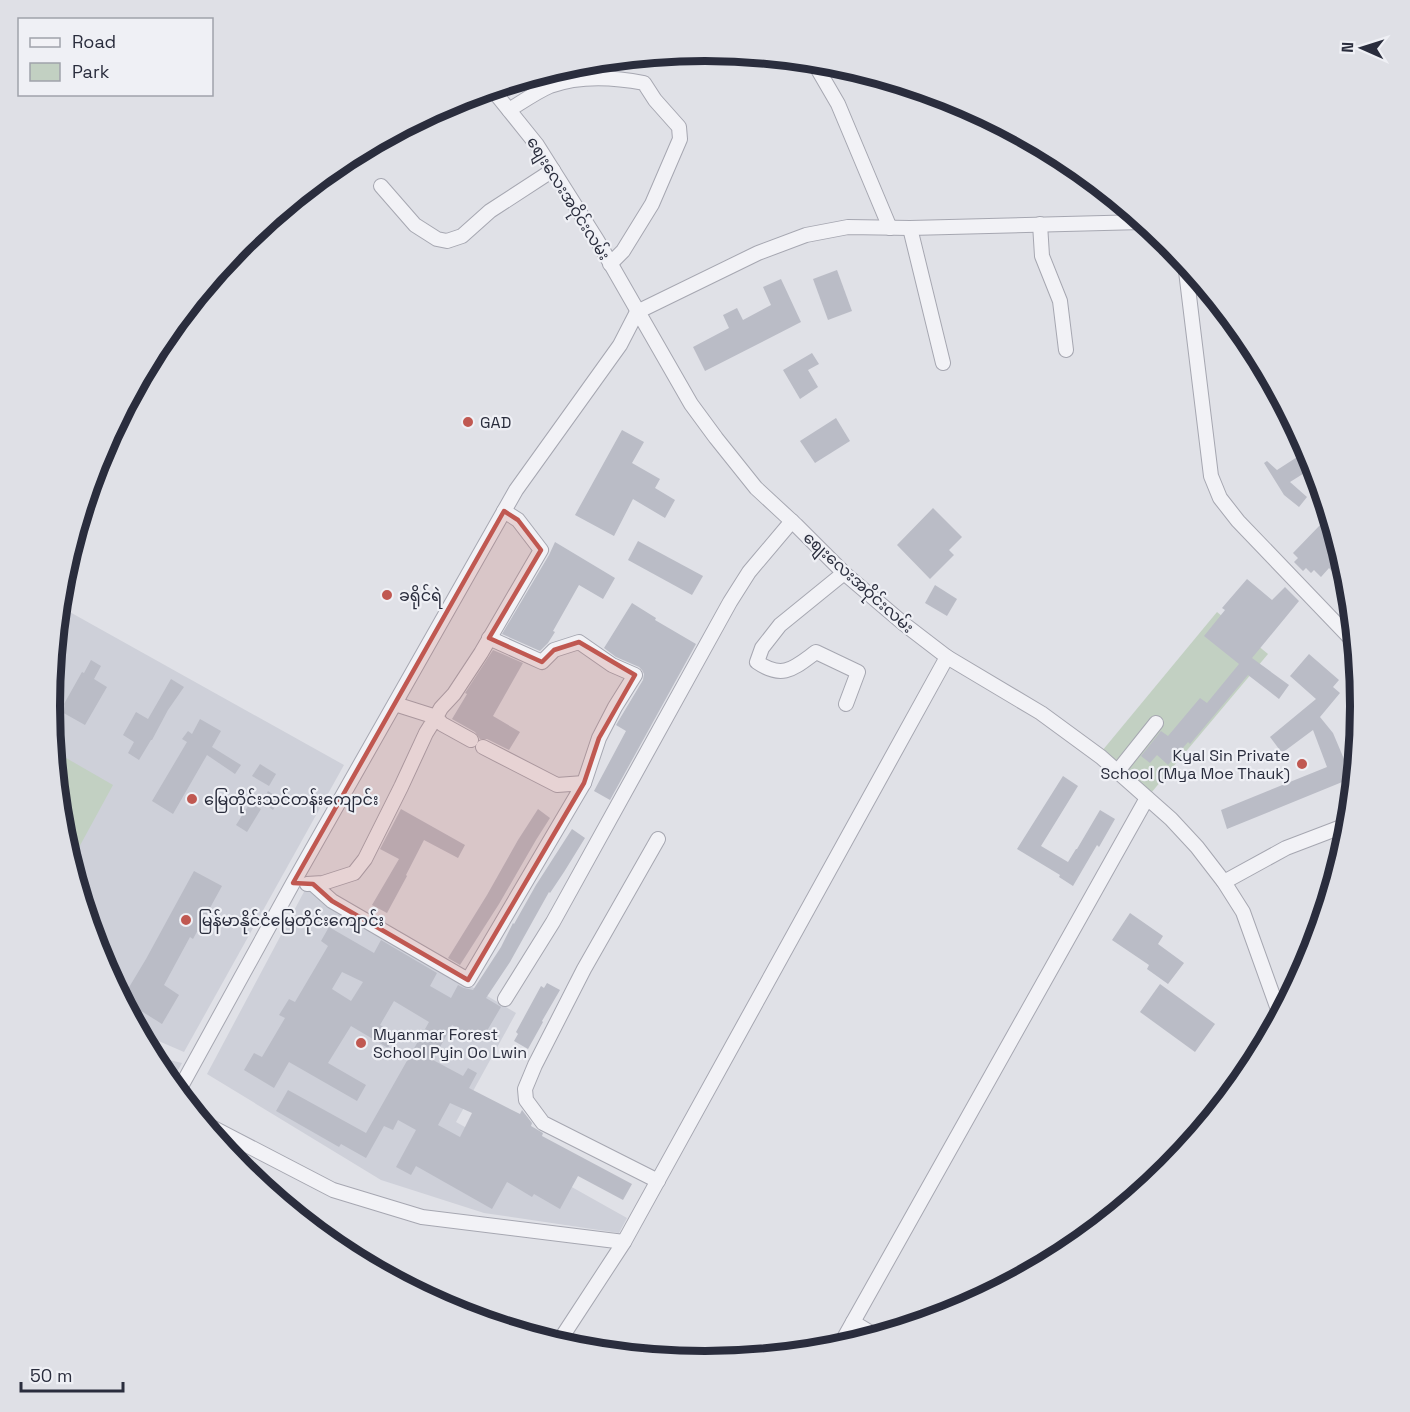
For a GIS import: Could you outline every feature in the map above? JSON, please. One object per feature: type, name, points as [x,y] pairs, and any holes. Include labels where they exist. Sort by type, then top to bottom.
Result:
[{"type":"street","points":[[819,71],[838,104],[890,228]]},
{"type":"street","points":[[509,110],[549,87],[580,78],[625,79],[644,83],[655,100],[680,127],[680,139],[652,204],[623,250],[610,264]]},
{"type":"street","name":"စျေးလေးအဝိုင်းလမ်း","points":[[497,95],[554,170],[691,404],[756,488],[844,573],[904,624],[947,657],[1041,713],[1101,757],[1171,819],[1197,847],[1224,882],[1243,912],[1276,1005]]},
{"type":"street","points":[[381,186],[415,225],[437,239],[447,241],[462,236],[490,211],[554,170]]},
{"type":"street","points":[[183,1084],[293,883],[516,490],[620,345],[638,312],[758,253],[806,235],[848,227],[910,228],[1131,222]]},
{"type":"street","points":[[1040,224],[1042,256],[1060,301],[1066,350]]},
{"type":"street","points":[[910,228],[943,363]]},
{"type":"street","points":[[1187,278],[1211,476],[1220,498],[1238,521],[1345,633]]},
{"type":"street","points":[[293,883],[323,883],[354,873],[364,859],[441,708],[454,694],[541,550],[518,520],[504,511]]},
{"type":"street","points":[[506,999],[553,922],[730,602],[749,572],[792,521]]},
{"type":"street","points":[[844,573],[780,625],[762,648],[757,662],[768,670],[789,671],[816,652],[858,672],[846,704]]},
{"type":"street","points":[[313,884],[332,901],[468,980],[584,783],[599,738],[635,675],[612,665],[579,642],[554,650],[542,662],[489,638]]},
{"type":"street","points":[[563,1335],[624,1242],[947,657]]},
{"type":"street","points":[[395,704],[436,717],[442,724],[557,785],[584,783]]},
{"type":"street","points":[[1117,772],[1156,723]]},
{"type":"street","points":[[845,1336],[1147,798]]},
{"type":"street","points":[[1224,882],[1286,848],[1339,828]]},
{"type":"street","points":[[658,839],[584,969],[525,1089],[526,1100],[543,1123],[658,1181]]},
{"type":"street","points":[[221,1132],[333,1190],[422,1217],[624,1242]]},
{"type":"street","points":[[853,1322],[867,1330]]},
{"type":"highlighted area","points":[[504,511],[518,520],[541,550],[489,638],[542,662],[554,650],[579,642],[635,675],[599,738],[584,783],[468,980],[332,901],[313,884],[293,883]]},
{"type":"shaded area","name":"မြေတိုင်းသင်တန်းကျောင်း","points":[[68,611],[344,765],[184,1052],[153,1038],[146,1028],[109,953],[82,873],[72,832],[61,748],[61,664]]},
{"type":"shaded area","name":"Myanmar Forest School Pyin Oo Lwin","points":[[306,888],[516,1013],[456,1122],[627,1218],[619,1233],[484,1213],[381,1180],[207,1074]]},
{"type":"shaded area","points":[[166,1059],[182,1063],[176,1074]]},
{"type":"green space","points":[[1217,612],[1268,654],[1151,793],[1102,751]]},
{"type":"green space","points":[[62,756],[113,785],[77,851]]},
{"type":"building","points":[[837,270],[852,311],[828,320],[813,279]]},
{"type":"building","points":[[781,279],[801,322],[705,371],[693,347],[729,328],[723,315],[737,308],[743,320],[771,305],[763,287]]},
{"type":"building","points":[[812,353],[819,364],[808,370],[818,387],[800,399],[783,370]]},
{"type":"building","points":[[836,418],[850,441],[815,463],[800,441]]},
{"type":"building","points":[[622,430],[644,442],[632,463],[660,479],[655,488],[675,500],[665,518],[633,499],[614,536],[575,515]]},
{"type":"building","points":[[1299,456],[1306,472],[1290,482],[1307,497],[1299,507],[1284,495],[1264,463],[1267,461],[1277,470]]},
{"type":"building","points":[[933,508],[962,537],[949,550],[954,555],[930,579],[897,545]]},
{"type":"building","points":[[1322,523],[1337,577],[1329,568],[1321,577],[1314,570],[1311,573],[1306,568],[1303,571],[1294,562],[1298,558],[1293,553]]},
{"type":"building","points":[[638,541],[703,576],[692,595],[628,560]]},
{"type":"building","points":[[555,542],[615,578],[603,599],[579,585],[553,631],[555,632],[540,651],[502,634]]},
{"type":"building","points":[[1247,579],[1272,600],[1285,587],[1299,601],[1252,658],[1289,685],[1279,699],[1248,675],[1190,744],[1188,742],[1168,765],[1157,755],[1150,763],[1141,756],[1161,731],[1168,736],[1200,698],[1207,703],[1239,664],[1204,636],[1225,610],[1222,608]]},
{"type":"building","points":[[935,585],[957,599],[947,616],[925,603]]},
{"type":"building","points":[[632,603],[656,618],[655,620],[696,644],[610,800],[594,791],[626,731],[616,725],[643,680],[644,674],[639,667],[616,657],[604,648]]},
{"type":"building","points":[[493,650],[523,663],[493,716],[520,732],[509,750],[487,739],[480,739],[475,732],[452,719],[467,694],[465,693]]},
{"type":"building","points":[[1309,654],[1339,680],[1333,687],[1340,693],[1320,717],[1333,733],[1347,766],[1345,781],[1227,829],[1221,810],[1327,767],[1313,730],[1282,753],[1270,737],[1316,699],[1290,676]]},
{"type":"building","points":[[91,660],[101,666],[94,679],[107,687],[85,725],[60,711],[82,672],[84,673]]},
{"type":"building","points":[[171,679],[184,687],[139,760],[128,753],[134,742],[123,735],[136,712],[148,719]]},
{"type":"building","points":[[200,719],[221,731],[212,747],[241,765],[235,774],[207,755],[173,814],[152,801],[187,742],[182,739],[188,731],[192,734]]},
{"type":"building","points":[[260,764],[276,774],[269,786],[252,776]]},
{"type":"building","points":[[1063,776],[1078,786],[1041,846],[1068,862],[1100,810],[1115,819],[1073,886],[1059,877],[1060,875],[1017,849]]},
{"type":"building","points":[[268,791],[280,799],[273,810],[262,802]]},
{"type":"building","points":[[250,803],[261,809],[247,832],[236,825]]},
{"type":"building","points":[[401,809],[465,845],[458,858],[424,840],[387,913],[372,905],[399,859],[380,849]]},
{"type":"building","points":[[538,809],[550,818],[460,965],[448,958]]},
{"type":"building","points":[[572,829],[585,838],[549,892],[510,962],[486,998],[501,1007],[481,1041],[452,1025],[433,1060],[463,1076],[468,1068],[477,1073],[469,1088],[520,1114],[522,1110],[532,1123],[531,1126],[543,1133],[542,1136],[632,1184],[623,1200],[578,1176],[560,1209],[534,1194],[532,1197],[507,1182],[492,1209],[416,1166],[411,1175],[396,1167],[416,1130],[398,1120],[393,1130],[384,1126],[366,1158],[341,1144],[339,1147],[276,1111],[288,1090],[366,1133],[429,1022],[394,1001],[380,1025],[396,1034],[388,1048],[351,1026],[328,1063],[366,1085],[357,1101],[289,1062],[274,1088],[244,1070],[254,1053],[262,1057],[285,1018],[279,1015],[289,999],[295,1002],[328,946],[321,941],[329,927],[374,953],[381,940],[437,973],[430,986],[451,998],[458,985],[473,990],[501,947],[536,885]],"holes":[[[342,972],[363,982],[351,1001],[332,989]],[[450,1103],[472,1113],[460,1137],[438,1125]]]},
{"type":"building","points":[[194,871],[222,886],[193,939],[190,937],[164,985],[179,995],[162,1024],[135,1007],[127,991]]},
{"type":"building","points":[[1130,913],[1163,936],[1158,944],[1184,963],[1168,984],[1147,969],[1149,965],[1112,940]]},
{"type":"building","points":[[547,983],[560,990],[528,1049],[514,1041],[518,1034],[516,1032],[541,986],[544,988]]},
{"type":"building","points":[[1160,984],[1215,1024],[1195,1052],[1140,1012]]},
{"type":"place","name":"GAD","points":[[468,422]]},
{"type":"place","name":"ခရိုင်ရဲ","points":[[387,595]]},
{"type":"place","name":"Kyal Sin Private School (Mya Moe Thauk)","points":[[1302,764]]},
{"type":"place","name":"မြေတိုင်းသင်တန်းကျောင်း","points":[[192,799]]},
{"type":"place","name":"မြန်မာနိုင်ငံမြေတိုင်းကျောင်း","points":[[186,920]]},
{"type":"place","name":"Myanmar Forest School Pyin Oo Lwin","points":[[361,1043]]}]
